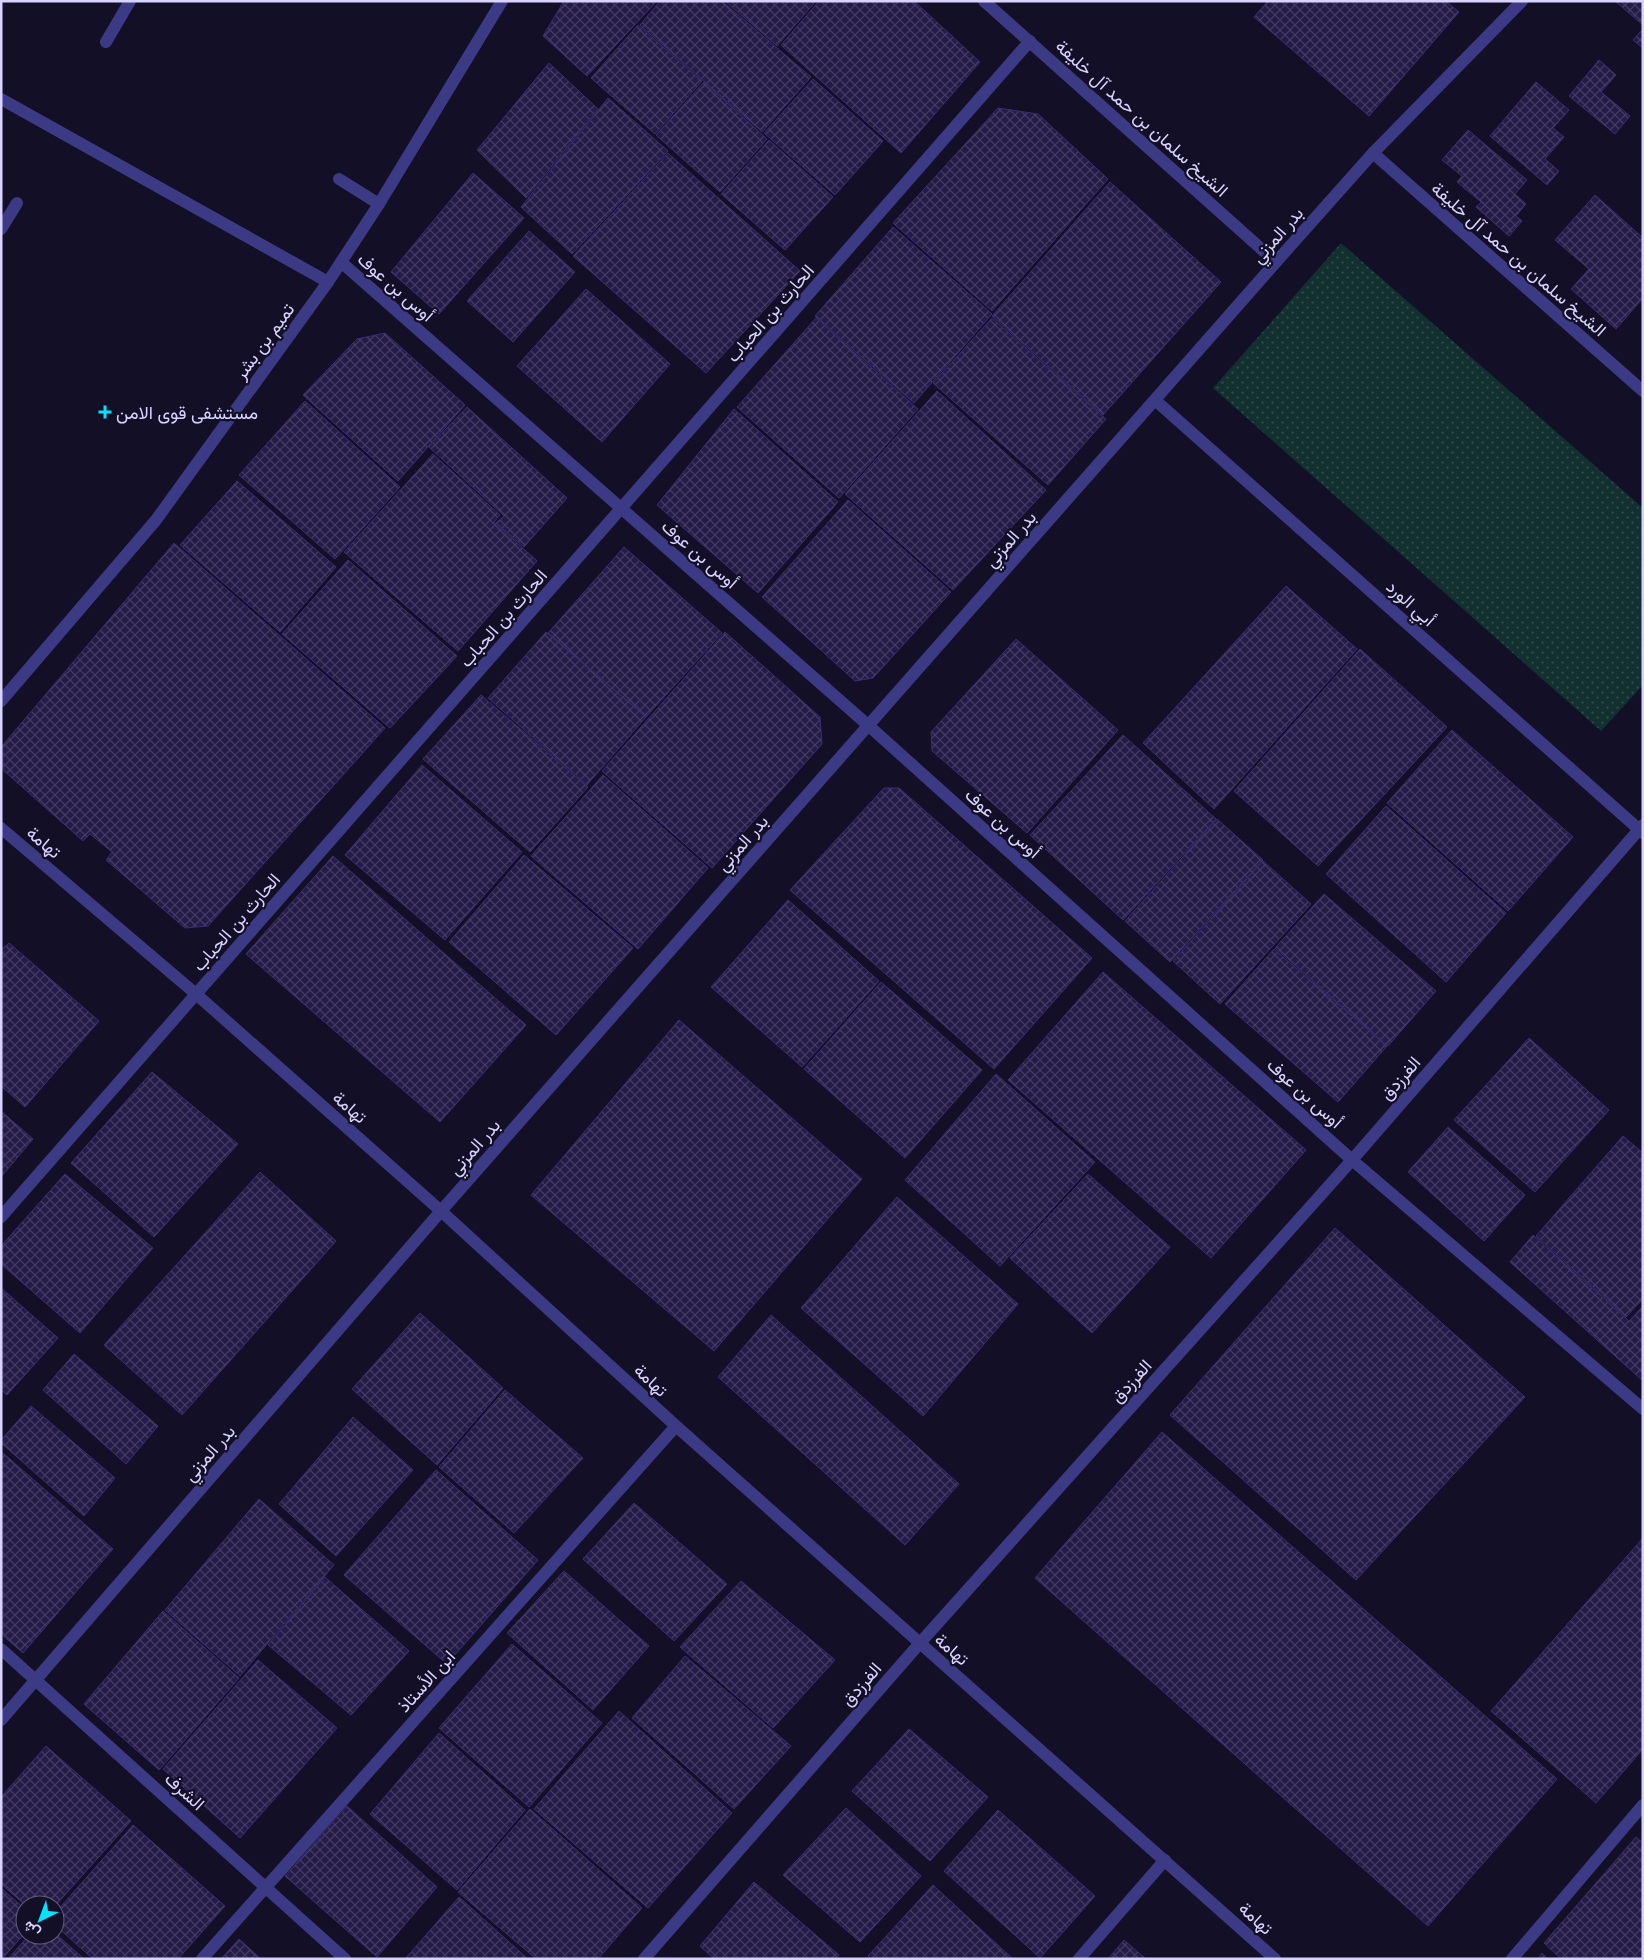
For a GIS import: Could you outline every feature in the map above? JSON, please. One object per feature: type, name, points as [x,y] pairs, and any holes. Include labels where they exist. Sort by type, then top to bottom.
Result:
[{"type":"street","points":[[106,42],[130,1]]},
{"type":"street","name":"تميم بن بشر","points":[[1,701],[156,520],[328,282],[379,204],[502,1]]},
{"type":"street","name":"الشيخ سلمان بن حمد آل خليفة","points":[[984,1],[1276,262]]},
{"type":"street","name":"بدر المزني","points":[[1,1720],[441,1211],[1372,153],[1522,1]]},
{"type":"street","name":"الحارث بن الحباب","points":[[1,1217],[1030,41]]},
{"type":"street","points":[[1,100],[328,282]]},
{"type":"street","name":"الشيخ سلمان بن حمد آل خليفة","points":[[1372,153],[1643,391]]},
{"type":"street","points":[[339,179],[379,204]]},
{"type":"street","points":[[1,229],[17,203]]},
{"type":"street","name":"أوس بن عوف","points":[[341,262],[869,726],[1352,1160],[1643,1409]]},
{"type":"street","name":"أبي الورد","points":[[1155,400],[1642,829]]},
{"type":"street","name":"تهامة","points":[[1,828],[196,994],[441,1211],[676,1426],[1275,1959]]},
{"type":"street","name":"الفرزدق","points":[[644,1959],[920,1643],[1352,1160],[1642,829]]},
{"type":"street","name":"ابن الأستاذ","points":[[202,1959],[676,1426]]},
{"type":"street","name":"الشرف","points":[[1,1649],[345,1959]]},
{"type":"street","points":[[1512,1959],[1643,1805]]},
{"type":"street","points":[[1080,1959],[1165,1860]]},
{"type":"green space","points":[[1341,243],[1643,508],[1643,685],[1601,731],[1213,388]]},
{"type":"building","points":[[564,1],[657,1],[587,76],[543,36]]},
{"type":"building","points":[[660,1],[722,1],[811,77],[762,132],[640,25]]},
{"type":"building","points":[[725,1],[816,1],[777,46]]},
{"type":"building","points":[[819,1],[914,1],[980,62],[901,153],[781,45]]},
{"type":"building","points":[[1268,1],[1446,1],[1459,12],[1369,116],[1254,17]]},
{"type":"building","points":[[1615,1],[1643,1],[1643,25]]},
{"type":"building","points":[[638,25],[702,81],[655,134],[591,78]]},
{"type":"building","points":[[1643,29],[1643,48],[1633,40]]},
{"type":"building","points":[[1599,60],[1616,75],[1601,92],[1630,116],[1615,134],[1569,96]]},
{"type":"building","points":[[549,63],[598,109],[526,198],[477,150]]},
{"type":"building","points":[[813,79],[883,141],[835,195],[764,133]]},
{"type":"building","points":[[704,82],[767,139],[720,192],[656,135]]},
{"type":"building","points":[[1536,82],[1569,110],[1553,128],[1564,137],[1545,159],[1559,171],[1547,185],[1490,136]]},
{"type":"building","points":[[608,98],[668,151],[572,254],[521,207]]},
{"type":"building","points":[[998,108],[1038,114],[1108,179],[992,311],[893,223]]},
{"type":"building","points":[[1468,130],[1527,180],[1515,194],[1526,204],[1516,216],[1522,221],[1509,236],[1476,207],[1481,202],[1457,182],[1462,176],[1442,160]]},
{"type":"building","points":[[769,140],[833,197],[785,250],[721,194]]},
{"type":"building","points":[[668,153],[800,271],[706,373],[573,256]]},
{"type":"building","points":[[473,173],[524,218],[439,314],[391,272]]},
{"type":"building","points":[[1110,182],[1221,282],[1103,415],[992,316]]},
{"type":"building","points":[[1595,195],[1643,238],[1643,298],[1616,329],[1571,289],[1589,269],[1555,240]]},
{"type":"building","points":[[893,227],[992,314],[914,403],[815,316]]},
{"type":"building","points":[[529,231],[575,272],[513,342],[467,301]]},
{"type":"building","points":[[586,289],[670,364],[602,442],[517,366]]},
{"type":"building","points":[[816,318],[918,409],[839,498],[737,407]]},
{"type":"building","points":[[992,318],[1106,419],[1048,485],[933,383]]},
{"type":"building","points":[[385,333],[465,405],[398,481],[303,395],[357,339]]},
{"type":"building","points":[[937,391],[1046,490],[953,590],[845,494]]},
{"type":"building","points":[[305,401],[400,487],[335,559],[239,475]]},
{"type":"building","points":[[467,407],[567,498],[524,547],[496,523],[504,516],[429,447]]},
{"type":"building","points":[[734,409],[838,502],[758,593],[657,505]]},
{"type":"building","points":[[433,454],[500,515],[494,522],[537,561],[458,651],[344,552]]},
{"type":"building","points":[[237,481],[336,567],[280,632],[180,545]]},
{"type":"building","points":[[848,500],[951,592],[873,678],[855,681],[762,597]]},
{"type":"building","points":[[174,543],[385,728],[208,926],[185,928],[106,860],[112,852],[90,834],[83,841],[3,770],[2,746]]},
{"type":"building","points":[[624,547],[722,633],[646,717],[548,633]]},
{"type":"building","points":[[348,560],[457,656],[390,728],[282,634]]},
{"type":"building","points":[[1286,586],[1357,649],[1214,809],[1143,743]]},
{"type":"building","points":[[546,632],[646,717],[587,785],[488,698]]},
{"type":"building","points":[[725,632],[820,717],[822,744],[712,868],[602,771]]},
{"type":"building","points":[[1016,639],[1118,730],[1027,833],[932,751],[931,732]]},
{"type":"building","points":[[1360,649],[1447,727],[1318,866],[1234,791]]},
{"type":"building","points":[[481,695],[588,787],[530,852],[423,759]]},
{"type":"building","points":[[1452,730],[1573,837],[1508,911],[1387,803]]},
{"type":"building","points":[[1123,735],[1216,819],[1123,920],[1030,835]]},
{"type":"building","points":[[422,765],[522,852],[445,940],[345,855]]},
{"type":"building","points":[[603,775],[708,868],[638,949],[531,856]]},
{"type":"building","points":[[884,788],[899,788],[1092,958],[994,1069],[790,890]]},
{"type":"building","points":[[1386,806],[1506,913],[1446,982],[1326,874]]},
{"type":"building","points":[[1217,819],[1263,860],[1170,962],[1125,921]]},
{"type":"building","points":[[524,855],[633,948],[556,1035],[449,942]]},
{"type":"building","points":[[333,856],[526,1025],[440,1122],[246,954]]},
{"type":"building","points":[[1263,861],[1311,904],[1220,1004],[1173,961]]},
{"type":"building","points":[[1324,894],[1436,991],[1388,1046],[1275,948]]},
{"type":"building","points":[[788,900],[879,981],[802,1067],[711,987]]},
{"type":"building","points":[[9,943],[99,1021],[25,1107],[1,1086],[1,950]]},
{"type":"building","points":[[1274,949],[1387,1046],[1338,1102],[1225,1004]]},
{"type":"building","points":[[1103,972],[1306,1150],[1211,1258],[1008,1080]]},
{"type":"building","points":[[881,982],[982,1070],[905,1158],[804,1069]]},
{"type":"building","points":[[679,1020],[862,1179],[714,1351],[531,1195]]},
{"type":"building","points":[[1529,1038],[1609,1110],[1535,1192],[1454,1120]]},
{"type":"building","points":[[152,1072],[238,1144],[154,1237],[71,1163]]},
{"type":"building","points":[[996,1074],[1095,1162],[1000,1266],[905,1180]]},
{"type":"building","points":[[1,1111],[33,1139],[1,1177]]},
{"type":"building","points":[[1448,1127],[1525,1195],[1484,1241],[1408,1172]]},
{"type":"building","points":[[1623,1136],[1643,1153],[1643,1299],[1626,1317],[1536,1236]]},
{"type":"building","points":[[260,1172],[336,1241],[182,1415],[104,1345]]},
{"type":"building","points":[[65,1174],[153,1248],[80,1333],[1,1264],[1,1246]]},
{"type":"building","points":[[1088,1174],[1170,1247],[1092,1333],[1010,1258]]},
{"type":"building","points":[[897,1197],[1018,1304],[923,1416],[801,1308]]},
{"type":"building","points":[[1335,1228],[1525,1397],[1356,1580],[1170,1415]]},
{"type":"building","points":[[1533,1235],[1629,1321],[1643,1306],[1643,1381],[1510,1262]]},
{"type":"building","points":[[1,1288],[58,1338],[7,1395],[1,1390]]},
{"type":"building","points":[[420,1313],[503,1388],[437,1465],[352,1389]]},
{"type":"building","points":[[771,1315],[959,1484],[905,1545],[718,1377]]},
{"type":"building","points":[[74,1354],[158,1426],[126,1464],[43,1390]]},
{"type":"building","points":[[505,1390],[583,1458],[514,1533],[439,1467]]},
{"type":"building","points":[[31,1406],[115,1478],[84,1516],[1,1443],[1,1440]]},
{"type":"building","points":[[353,1417],[413,1470],[336,1556],[279,1504]]},
{"type":"building","points":[[1162,1432],[1557,1779],[1428,1926],[1035,1578]]},
{"type":"building","points":[[3,1453],[113,1549],[23,1653],[1,1634],[1,1455]]},
{"type":"building","points":[[436,1470],[538,1560],[447,1664],[344,1575]]},
{"type":"building","points":[[259,1499],[334,1565],[240,1676],[165,1610]]},
{"type":"building","points":[[634,1503],[727,1584],[674,1641],[583,1559]]},
{"type":"building","points":[[1643,1538],[1643,1749],[1596,1803],[1491,1711]]},
{"type":"building","points":[[564,1571],[649,1646],[593,1710],[507,1633]]},
{"type":"building","points":[[325,1577],[409,1651],[351,1715],[268,1645]]},
{"type":"building","points":[[741,1581],[835,1660],[773,1728],[680,1647]]},
{"type":"building","points":[[163,1611],[239,1678],[159,1770],[84,1704]]},
{"type":"building","points":[[512,1644],[602,1723],[529,1807],[439,1728]]},
{"type":"building","points":[[685,1656],[791,1746],[734,1809],[632,1718]]},
{"type":"building","points":[[258,1660],[337,1728],[240,1838],[163,1769]]},
{"type":"building","points":[[619,1711],[732,1813],[648,1908],[534,1809]]},
{"type":"building","points":[[909,1729],[988,1797],[930,1861],[852,1791]]},
{"type":"building","points":[[439,1733],[525,1810],[457,1890],[370,1814]]},
{"type":"building","points":[[46,1746],[131,1821],[65,1895],[15,1896],[1,1884],[1,1797]]},
{"type":"building","points":[[347,1806],[437,1887],[377,1957],[285,1876]]},
{"type":"building","points":[[846,1808],[921,1876],[860,1942],[783,1875]]},
{"type":"building","points":[[530,1809],[642,1908],[598,1959],[536,1959],[458,1892]]},
{"type":"building","points":[[998,1810],[1095,1896],[1040,1958],[944,1871]]},
{"type":"building","points":[[133,1825],[225,1906],[178,1959],[93,1959],[65,1934],[65,1902]]},
{"type":"building","points":[[1636,1837],[1643,1843],[1643,1959],[1561,1959],[1544,1943]]},
{"type":"building","points":[[754,1882],[839,1955],[836,1959],[714,1959],[700,1946]]},
{"type":"building","points":[[933,1885],[1013,1959],[871,1959],[868,1956]]},
{"type":"building","points":[[1,1888],[15,1900],[15,1944],[2,1959]]},
{"type":"building","points":[[459,1897],[528,1959],[405,1959]]},
{"type":"building","points":[[239,1939],[261,1959],[221,1959]]},
{"type":"building","points":[[1124,1940],[1146,1959],[1108,1959]]},
{"type":"building","points":[[65,1942],[84,1959],[8,1959],[20,1945],[65,1945]]},
{"type":"building","points":[[1542,1953],[1548,1959],[1538,1959]]},
{"type":"place","name":"مستشفى قوى الامن","points":[[105,412]]}]
